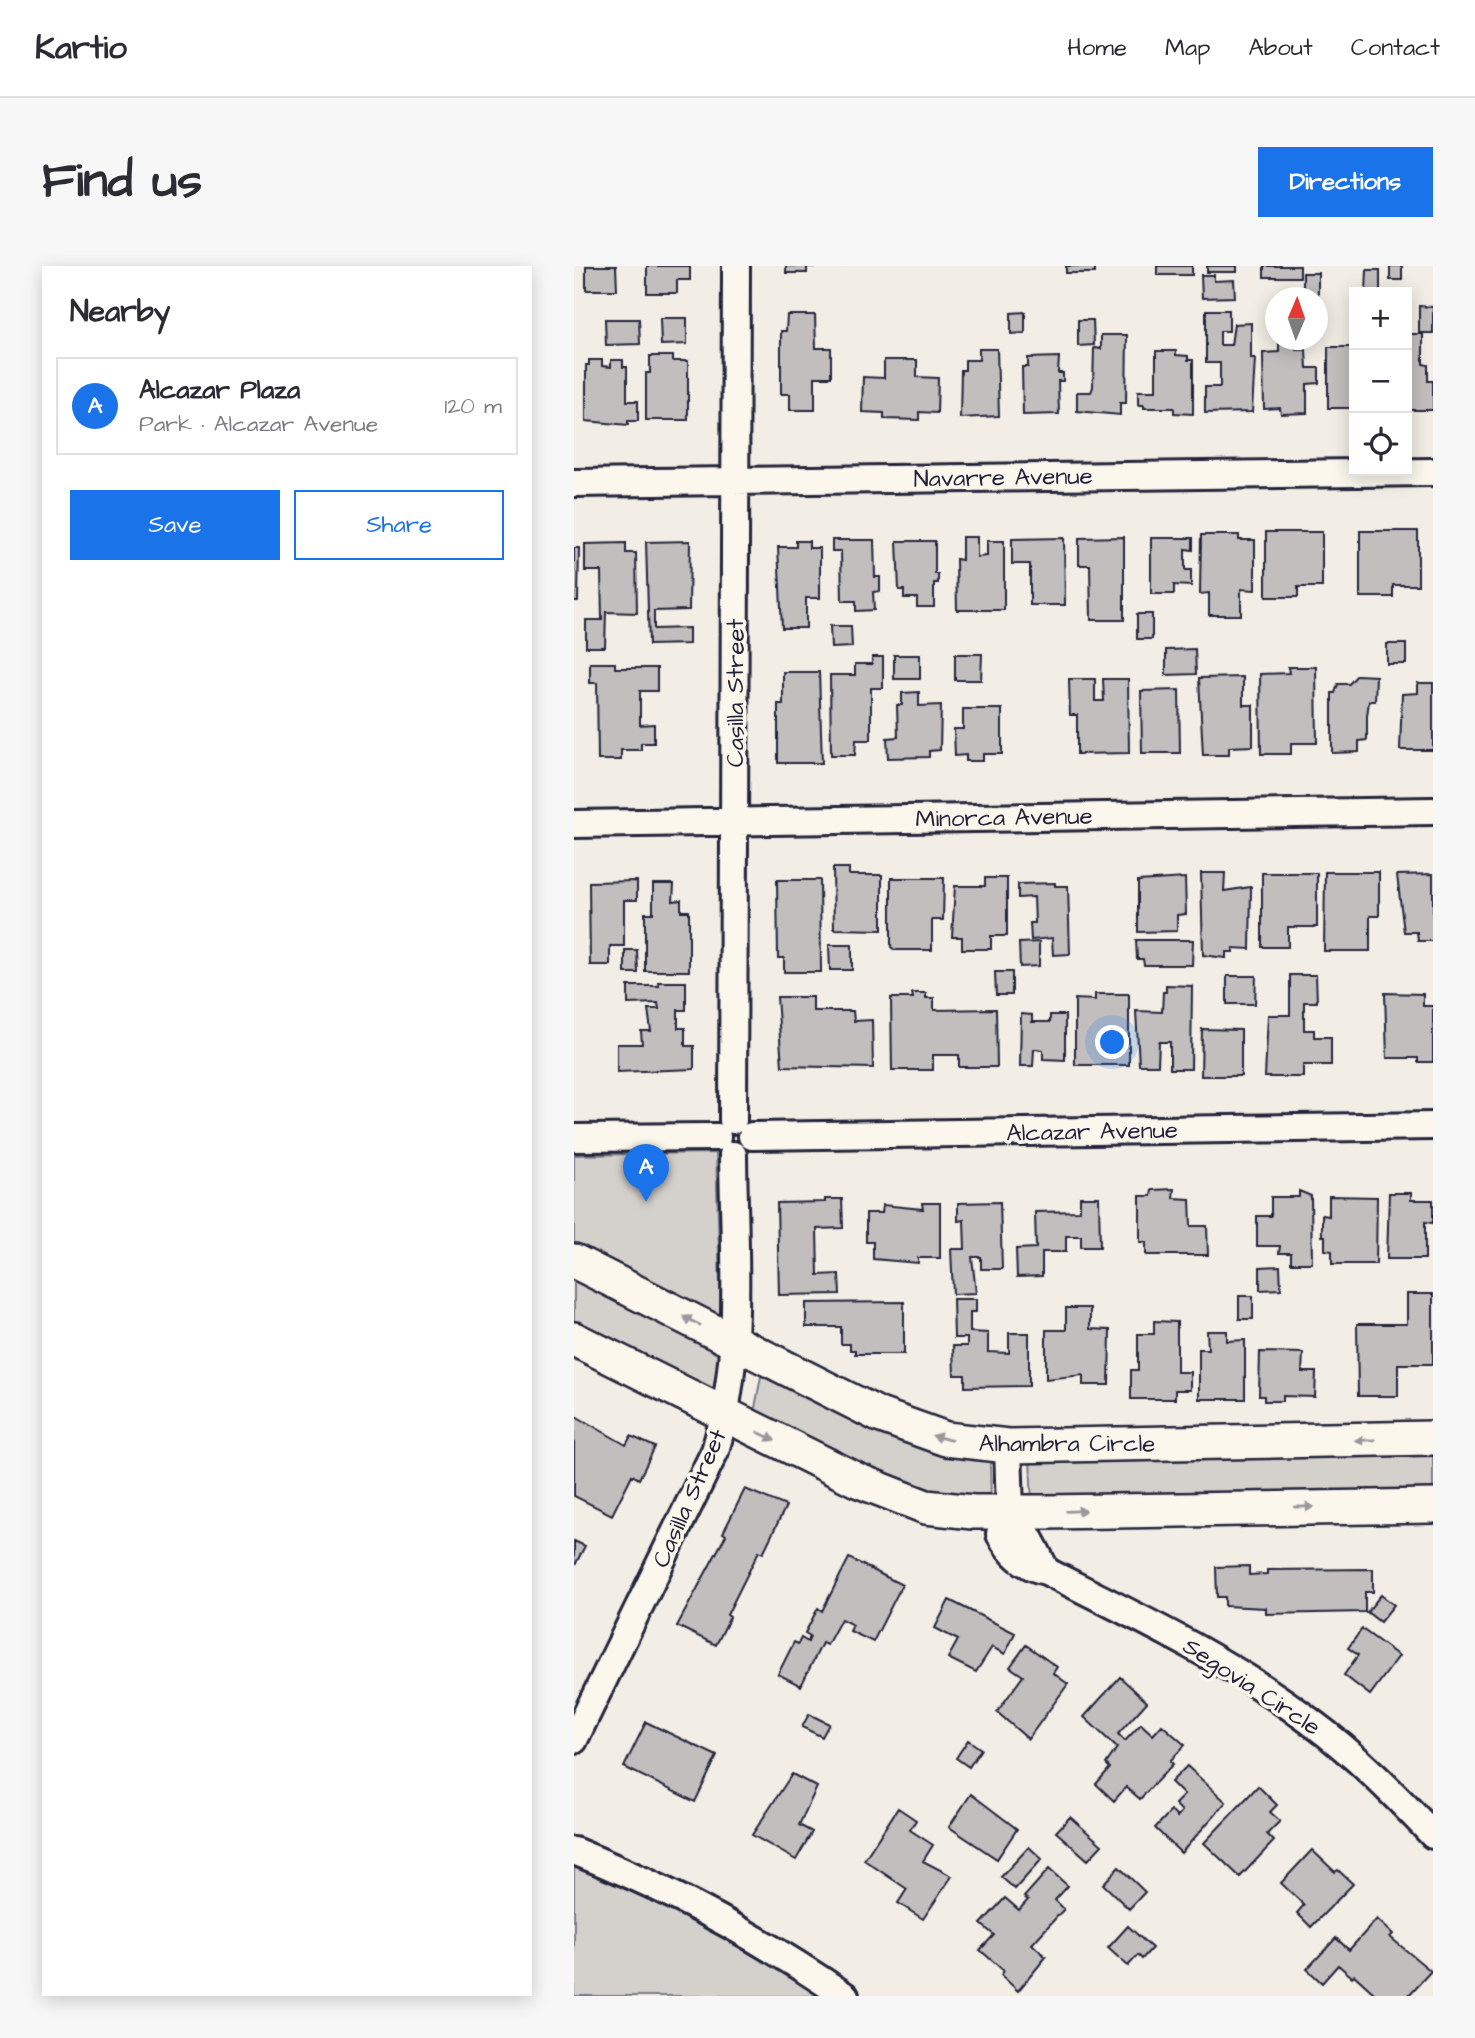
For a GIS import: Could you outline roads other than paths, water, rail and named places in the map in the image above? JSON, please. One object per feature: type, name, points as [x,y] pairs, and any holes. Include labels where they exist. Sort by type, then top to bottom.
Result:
[{"type":"street","name":"Casilla Street","points":[[574,1740],[715,1451],[725,1416],[735,1343],[736,266]]},
{"type":"street","name":"Navarre Avenue","points":[[574,482],[1433,472]]},
{"type":"street","name":"Minorca Avenue","points":[[574,824],[1433,811]]},
{"type":"street","name":"Alcazar Avenue","points":[[574,1138],[1433,1126]]},
{"type":"street","name":"Alhambra Circle","points":[[574,1261],[902,1425],[946,1439],[1008,1446],[1433,1438]]},
{"type":"street","points":[[574,1339],[881,1492],[948,1510],[1010,1512],[1433,1506]]},
{"type":"street","name":"Segovia Circle","points":[[1008,1446],[1010,1512],[1000,1534],[1030,1568],[1046,1572],[1184,1641],[1291,1707],[1362,1764],[1433,1835]]},
{"type":"street","points":[[574,1851],[704,1911],[774,1950],[845,1996]]},
{"type":"place","name":"Alcazar Plaza","points":[[646,1202]]}]
